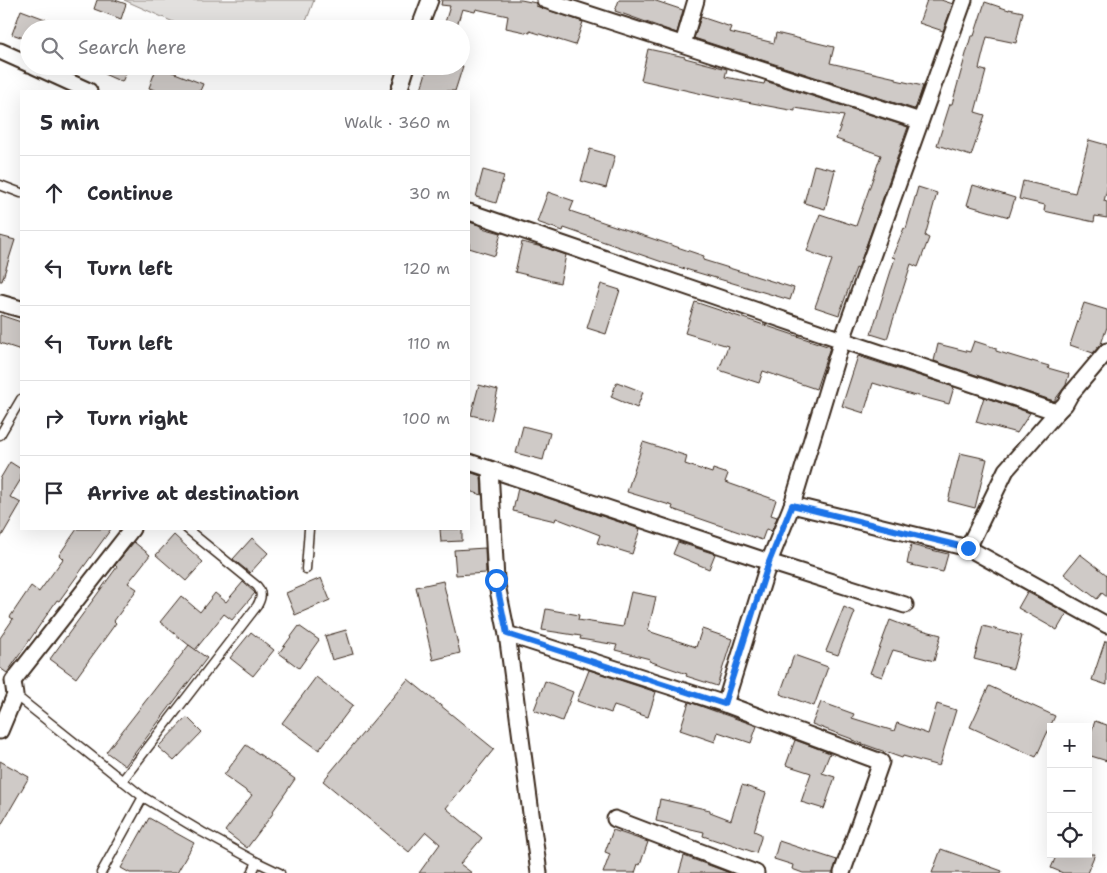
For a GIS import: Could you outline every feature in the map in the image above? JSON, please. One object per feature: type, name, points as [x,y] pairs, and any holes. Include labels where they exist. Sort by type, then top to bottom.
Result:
[{"type":"street","points":[[422,20],[430,0]]},
{"type":"street","points":[[545,0],[920,121]]},
{"type":"street","points":[[682,44],[696,0]]},
{"type":"street","points":[[724,704],[769,562],[792,505],[842,340],[964,0]]},
{"type":"street","points":[[0,51],[20,60]]},
{"type":"street","points":[[54,75],[87,90]]},
{"type":"street","points":[[399,90],[404,75]]},
{"type":"street","points":[[470,212],[1057,412]]},
{"type":"street","points":[[0,302],[20,309]]},
{"type":"street","points":[[968,548],[1006,470],[1065,404],[1070,395],[1107,351]]},
{"type":"street","points":[[470,462],[904,605]]},
{"type":"street","points":[[490,469],[496,580],[507,634],[539,873]]},
{"type":"street","points":[[792,505],[968,548],[1107,625]]},
{"type":"street","points":[[0,731],[9,684],[131,530]]},
{"type":"street","points":[[507,634],[724,704],[881,762],[842,873]]},
{"type":"street","points":[[615,820],[756,873]]},
{"type":"lane","points":[[0,185],[20,193]]},
{"type":"lane","points":[[0,434],[20,401]]},
{"type":"lane","points":[[122,781],[257,606],[261,597],[261,592],[257,586],[188,530]]},
{"type":"lane","points":[[306,569],[309,530]]},
{"type":"lane","points":[[9,684],[143,797],[177,818],[280,873]]},
{"type":"lane","points":[[101,873],[143,797]]},
{"type":"lane","points":[[252,873],[257,862]]},
{"type":"shaded area","points":[[124,0],[314,0],[306,20],[169,20]]},
{"type":"building","points":[[97,0],[115,0],[126,4],[121,19],[94,9]]},
{"type":"building","points":[[442,0],[521,0],[536,3],[536,6],[583,22],[575,45],[530,31],[530,33],[506,28],[508,16],[476,9],[475,12],[462,9],[459,20],[446,20],[450,6],[441,5]]},
{"type":"building","points":[[619,0],[653,0],[683,10],[677,33],[615,11]]},
{"type":"building","points":[[927,0],[941,0],[953,4],[943,31],[919,23]]},
{"type":"building","points":[[985,2],[1009,10],[1023,12],[1016,43],[987,37],[979,69],[986,71],[975,112],[985,115],[971,156],[937,145],[950,104],[952,104],[971,36],[974,36]]},
{"type":"building","points":[[21,10],[48,20],[20,20],[20,37],[12,34]]},
{"type":"building","points":[[701,17],[731,27],[729,32],[774,43],[776,33],[834,47],[830,63],[923,86],[916,107],[914,109],[694,38]]},
{"type":"building","points":[[648,49],[727,69],[725,77],[764,84],[765,81],[908,127],[858,269],[856,268],[839,315],[815,307],[832,260],[807,251],[820,214],[856,226],[881,155],[836,139],[844,116],[795,108],[795,111],[720,98],[641,80]]},
{"type":"building","points":[[106,75],[125,75],[122,82]]},
{"type":"building","points":[[154,75],[180,75],[203,84],[200,90],[155,90],[149,88]]},
{"type":"building","points":[[425,75],[460,75],[455,90],[421,89]]},
{"type":"building","points":[[1089,140],[1107,145],[1107,189],[1104,201],[1107,202],[1107,218],[1095,216],[1094,222],[1044,211],[1045,205],[1019,199],[1023,181],[1075,193]]},
{"type":"building","points":[[590,149],[615,156],[606,188],[581,181]]},
{"type":"building","points":[[814,165],[835,170],[825,209],[804,203]]},
{"type":"building","points":[[483,170],[504,176],[496,203],[476,197]]},
{"type":"building","points":[[973,185],[1015,198],[1009,217],[967,205]]},
{"type":"building","points":[[918,187],[937,193],[925,236],[929,238],[918,267],[911,264],[887,339],[871,334],[895,258],[892,257],[904,228],[906,229]]},
{"type":"building","points":[[548,192],[574,201],[570,211],[704,256],[703,260],[794,288],[790,300],[665,263],[564,228],[563,231],[537,222]]},
{"type":"building","points":[[470,222],[501,233],[495,256],[470,248]]},
{"type":"building","points":[[0,236],[15,240],[2,281],[0,281]]},
{"type":"building","points":[[522,242],[566,255],[560,283],[515,272]]},
{"type":"building","points":[[601,284],[620,290],[606,334],[587,328]]},
{"type":"building","points":[[695,302],[830,347],[816,389],[763,371],[759,383],[719,370],[728,346],[685,333]]},
{"type":"building","points":[[1084,303],[1107,310],[1107,327],[1101,344],[1093,353],[1070,345]]},
{"type":"building","points":[[0,315],[20,322],[20,350],[0,343]]},
{"type":"building","points":[[974,341],[996,348],[996,351],[1049,366],[1048,368],[1069,374],[1066,385],[1054,401],[934,361],[938,344],[970,352]]},
{"type":"building","points":[[858,356],[954,387],[949,404],[873,383],[864,413],[842,406]]},
{"type":"building","points":[[617,382],[643,392],[637,408],[611,397]]},
{"type":"building","points":[[479,385],[498,390],[491,420],[471,415]]},
{"type":"building","points":[[984,397],[1030,413],[1017,433],[976,422]]},
{"type":"building","points":[[523,426],[550,433],[543,460],[516,453]]},
{"type":"building","points":[[643,442],[687,456],[685,464],[712,473],[713,469],[728,474],[725,482],[776,500],[771,515],[777,517],[772,531],[766,529],[762,540],[672,509],[673,506],[627,492]]},
{"type":"building","points":[[960,453],[987,459],[975,508],[948,501]]},
{"type":"building","points":[[10,462],[20,468],[20,481],[10,497],[20,502],[20,505],[0,539],[0,479]]},
{"type":"building","points":[[470,472],[481,476],[482,495],[470,491]]},
{"type":"building","points":[[518,488],[640,529],[632,554],[597,543],[600,535],[556,518],[555,521],[513,511]]},
{"type":"building","points":[[76,530],[110,530],[59,601],[57,600],[7,673],[0,668],[0,638],[13,619],[10,617],[31,586],[39,592],[63,559],[59,555]]},
{"type":"building","points":[[440,530],[462,530],[462,541],[441,542]]},
{"type":"building","points":[[174,535],[203,562],[186,581],[156,555]]},
{"type":"building","points":[[252,538],[268,553],[250,573],[233,559]]},
{"type":"building","points":[[134,542],[150,555],[128,583],[137,589],[114,621],[116,623],[76,678],[50,659],[117,567],[115,565]]},
{"type":"building","points":[[678,542],[715,554],[709,569],[673,554]]},
{"type":"building","points":[[911,545],[948,554],[943,572],[907,564]]},
{"type":"building","points":[[485,548],[486,573],[456,575],[454,550]]},
{"type":"building","points":[[1080,554],[1107,575],[1107,597],[1102,593],[1097,599],[1064,574]]},
{"type":"building","points":[[321,578],[330,600],[295,615],[286,593]]},
{"type":"building","points":[[443,581],[460,653],[433,660],[416,587]]},
{"type":"building","points":[[243,582],[255,593],[232,620],[224,614],[195,650],[160,622],[181,596],[200,612],[215,593],[226,602]]},
{"type":"building","points":[[631,592],[656,597],[648,631],[696,647],[702,629],[732,639],[717,686],[686,676],[687,674],[649,661],[650,659],[615,650],[617,645],[580,639],[581,636],[542,630],[546,609],[579,615],[578,620],[623,627]]},
{"type":"building","points":[[1027,592],[1067,613],[1057,630],[1018,608]]},
{"type":"building","points":[[844,607],[855,612],[838,655],[826,651]]},
{"type":"building","points":[[890,620],[941,635],[934,661],[893,650],[882,677],[870,673]]},
{"type":"building","points":[[299,626],[319,640],[299,668],[279,653]]},
{"type":"building","points":[[983,626],[1022,636],[1013,669],[974,659]]},
{"type":"building","points":[[346,630],[353,654],[332,660],[325,636]]},
{"type":"building","points":[[251,632],[274,650],[253,676],[230,658]]},
{"type":"building","points":[[1105,641],[1107,641],[1107,685],[1092,680]]},
{"type":"building","points":[[189,645],[207,658],[125,766],[106,752]]},
{"type":"building","points":[[794,655],[828,667],[814,706],[780,694]]},
{"type":"building","points":[[589,670],[656,692],[648,717],[614,706],[611,713],[577,701]]},
{"type":"building","points":[[316,677],[353,705],[319,750],[282,723]]},
{"type":"building","points":[[408,679],[494,749],[446,808],[482,838],[460,864],[472,873],[419,873],[440,844],[426,832],[409,852],[323,781]]},
{"type":"building","points":[[545,681],[573,692],[562,721],[534,710]]},
{"type":"building","points":[[989,686],[1055,716],[1052,723],[1047,723],[1047,733],[1036,757],[970,727]]},
{"type":"building","points":[[689,702],[757,726],[751,743],[718,732],[715,742],[680,730]]},
{"type":"building","points":[[821,702],[854,714],[852,718],[894,731],[897,723],[928,734],[937,704],[956,710],[939,766],[903,756],[902,758],[812,724]]},
{"type":"building","points":[[187,717],[202,732],[174,761],[158,747]]},
{"type":"building","points":[[1095,721],[1107,725],[1107,761],[1092,756],[1092,730]]},
{"type":"building","points":[[795,740],[830,753],[822,773],[835,777],[824,809],[801,802],[811,773],[786,765]]},
{"type":"building","points":[[246,745],[295,779],[274,812],[247,848],[225,831],[252,795],[224,775]]},
{"type":"building","points":[[0,761],[29,777],[0,827]]},
{"type":"building","points":[[742,785],[766,793],[754,831],[761,834],[756,853],[703,836],[704,832],[656,821],[660,799],[710,810],[710,812],[731,820]]},
{"type":"building","points":[[149,818],[194,843],[177,873],[130,873],[121,868]]},
{"type":"building","points":[[613,830],[648,842],[640,865],[638,864],[635,873],[603,873],[610,854],[605,852]]},
{"type":"building","points":[[779,841],[837,860],[833,873],[803,873],[792,869],[793,865],[774,859]]},
{"type":"building","points":[[941,849],[1002,871],[1001,873],[932,873]]},
{"type":"building","points":[[1092,854],[1095,854],[1087,873],[1063,873],[1051,868],[1055,858],[1092,858]]},
{"type":"building","points":[[684,856],[730,873],[679,873]]},
{"type":"route","points":[[496,580],[507,634],[724,704],[769,562],[792,505],[968,548]]}]
